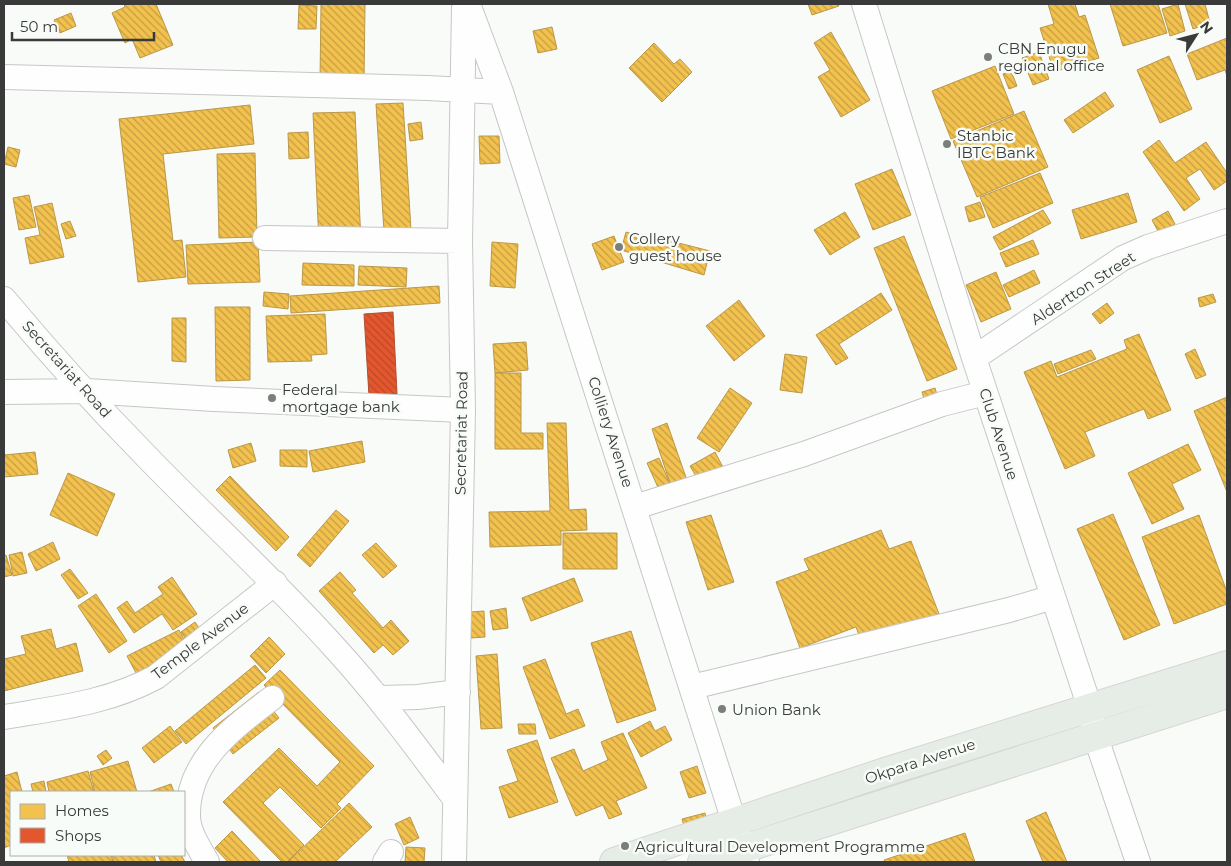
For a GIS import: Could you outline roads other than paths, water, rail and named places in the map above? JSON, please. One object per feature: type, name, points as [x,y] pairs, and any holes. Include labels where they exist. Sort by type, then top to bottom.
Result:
[{"type":"main road","name":"Okpara Avenue","points":[[614,862],[1090,708],[1227,666]]},
{"type":"main road","name":"Okpara Avenue","points":[[702,862],[744,855],[1095,735],[1227,694]]},
{"type":"street","name":"Secretariat Road","points":[[454,862],[462,410],[460,241],[461,89],[464,4]]},
{"type":"street","name":"Colliery Avenue","points":[[468,4],[501,92],[635,507],[744,855]]},
{"type":"street","name":"Club Avenue","points":[[868,5],[974,358],[1090,708],[1095,735],[1138,862]]},
{"type":"street","points":[[4,77],[461,89],[501,92]]},
{"type":"street","name":"Aldertton Street","points":[[974,358],[1123,258],[1148,247],[1227,221]]},
{"type":"street","points":[[265,238],[460,241]]},
{"type":"street","name":"Secretariat Road","points":[[4,299],[59,364],[87,391],[146,456],[275,583],[380,698],[455,799]]},
{"type":"street","points":[[4,392],[87,391],[214,400],[462,410]]},
{"type":"street","points":[[635,507],[804,454],[942,404],[986,393]]},
{"type":"street","name":"Temple Avenue","points":[[4,716],[84,704],[136,688],[156,677],[275,583]]},
{"type":"street","points":[[692,687],[994,614],[1053,597]]},
{"type":"street","points":[[380,698],[418,697],[458,692]]},
{"type":"street","points":[[207,862],[193,835],[188,817],[192,791],[198,772],[211,750],[233,728],[272,698]]},
{"type":"place","name":"CBN Enugu regional office","points":[[988,57]]},
{"type":"place","name":"Stanbic IBTC Bank","points":[[947,144]]},
{"type":"place","name":"Collery guest house","points":[[619,247]]},
{"type":"place","name":"Federal mortgage bank","points":[[272,398]]},
{"type":"place","name":"Union Bank","points":[[722,709]]},
{"type":"place","name":"Agricultural Development Programme","points":[[625,846]]}]
